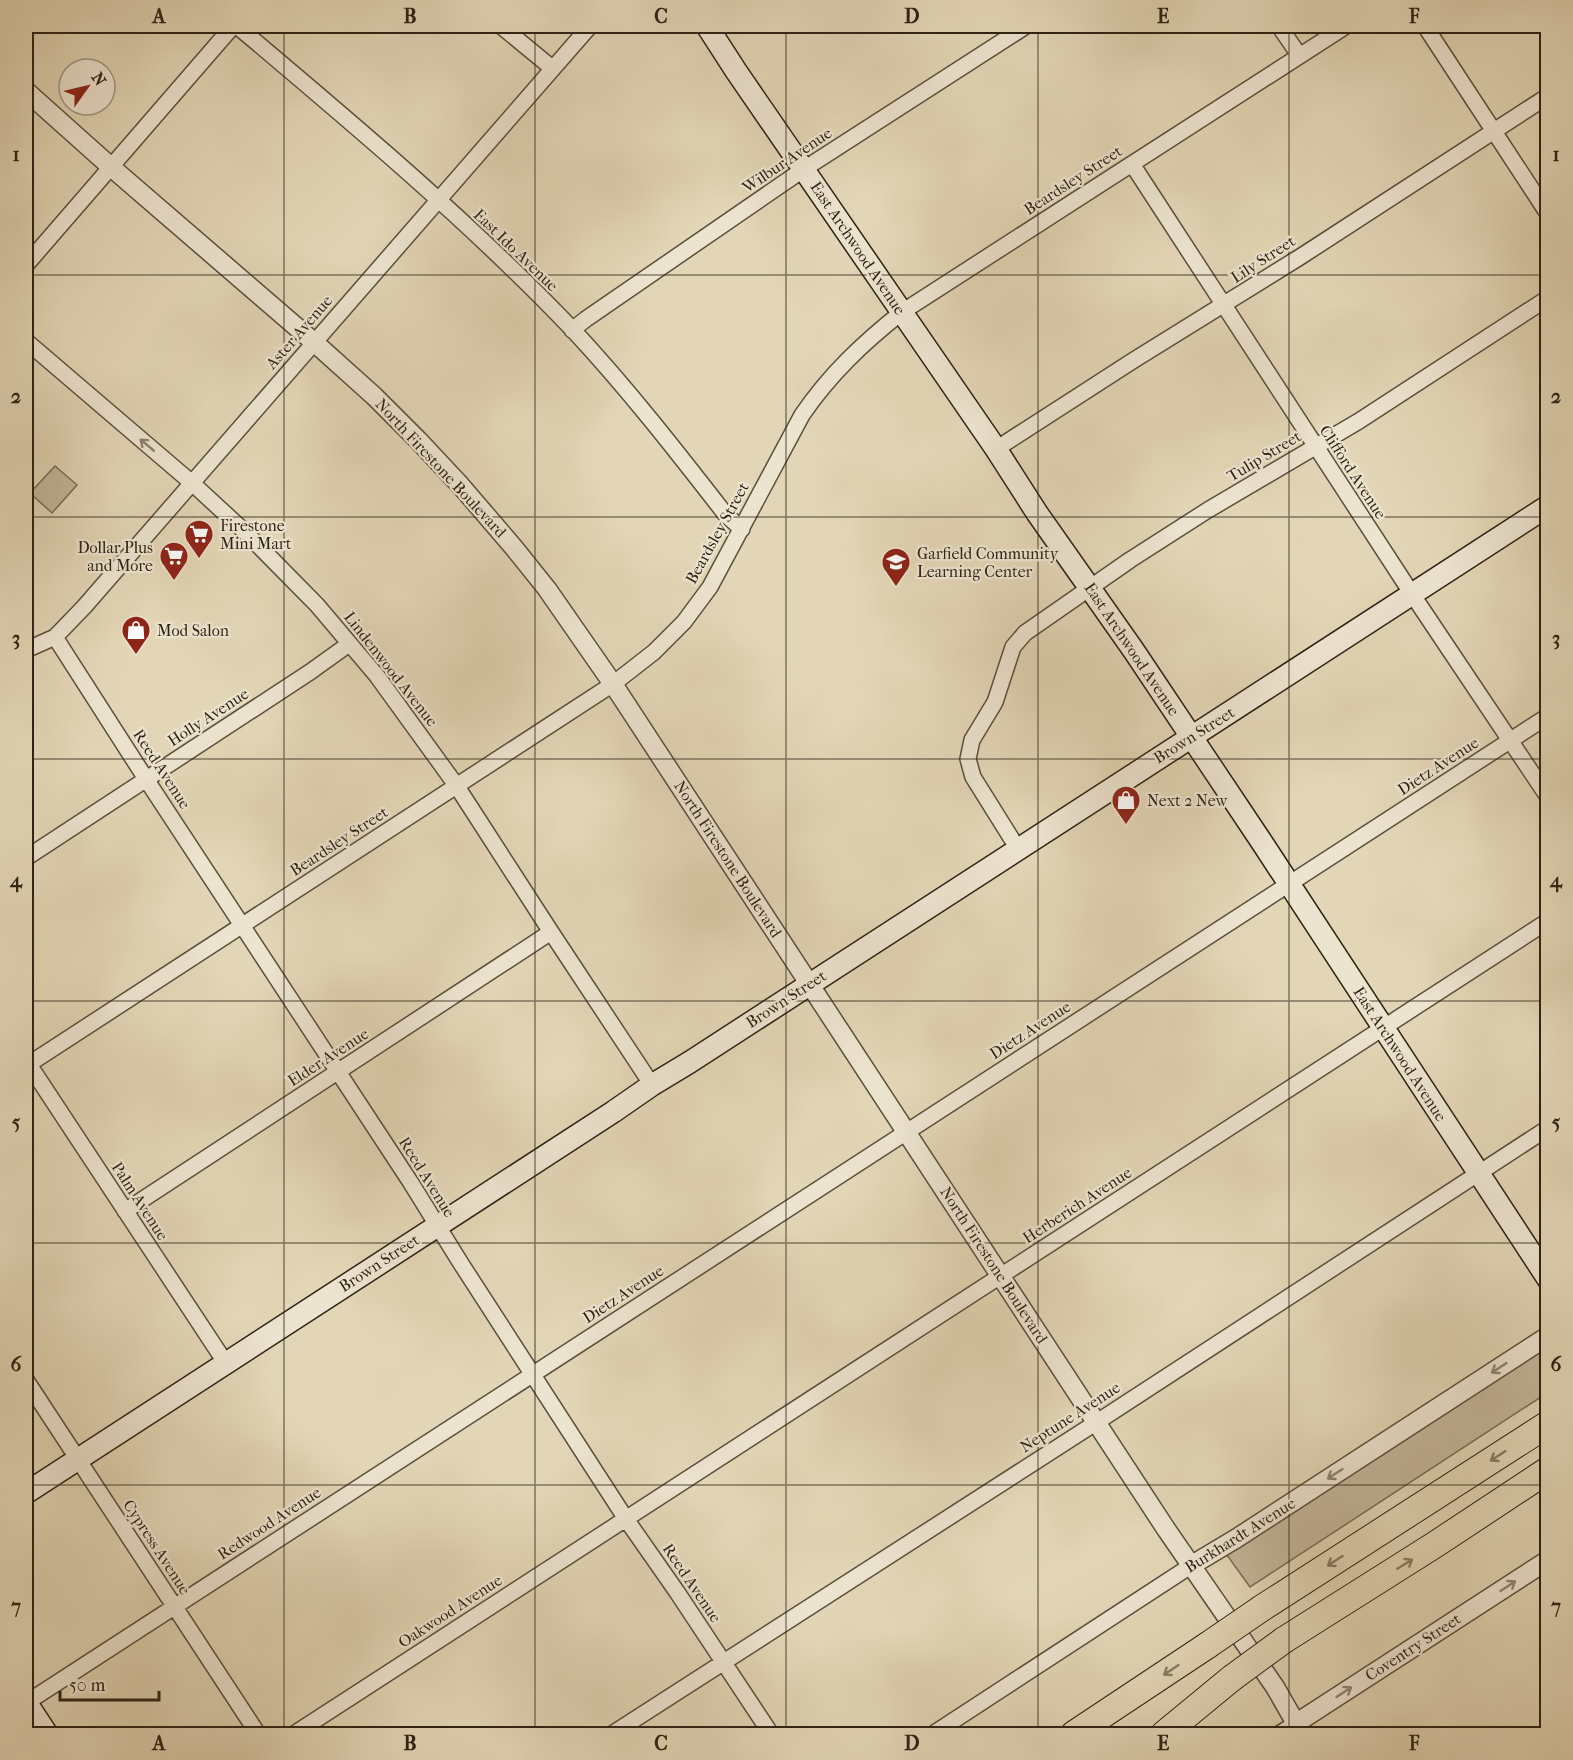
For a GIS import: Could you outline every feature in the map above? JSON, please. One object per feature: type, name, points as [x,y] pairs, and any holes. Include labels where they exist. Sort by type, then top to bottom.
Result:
[{"type":"highway","points":[[1074,1734],[1263,1608],[1548,1424]]},
{"type":"highway","points":[[1164,1734],[1232,1678],[1284,1640],[1548,1470]]},
{"type":"highway","points":[[1086,1734],[1134,1694]]},
{"type":"main road","name":"East Archwood Avenue","points":[[707,26],[996,449],[1037,513],[1192,736],[1548,1279]]},
{"type":"main road","name":"Brown Street","points":[[26,1493],[1548,506]]},
{"type":"main road","points":[[26,1703],[47,1734]]},
{"type":"street","points":[[26,265],[235,26]]},
{"type":"street","name":"East Ido Avenue","points":[[235,26],[437,200],[572,330],[659,429],[726,515],[742,529]]},
{"type":"street","points":[[501,26],[552,68]]},
{"type":"street","name":"Aster Avenue","points":[[26,650],[55,637],[84,607],[590,26]]},
{"type":"street","name":"Wilbur Avenue","points":[[572,330],[586,318],[804,169],[1026,26]]},
{"type":"street","points":[[1279,26],[1299,55]]},
{"type":"street","name":"Beardsley Street","points":[[26,1064],[613,684],[654,652],[684,622],[710,587],[779,456],[814,397],[864,342],[902,312],[1346,26]]},
{"type":"street","points":[[1425,26],[1548,214]]},
{"type":"street","name":"North Firestone Boulevard","points":[[26,91],[374,396],[489,517],[547,589],[613,684],[1097,1422],[1275,1687],[1298,1729]]},
{"type":"street","name":"Lily Street","points":[[996,449],[1134,360],[1225,305],[1548,96]]},
{"type":"street","name":"Clifford Avenue","points":[[1132,164],[1315,447],[1548,797]]},
{"type":"street","name":"Tulip Street","points":[[1018,849],[973,777],[968,759],[972,740],[995,702],[1013,647],[1025,633],[1090,587],[1208,510],[1315,447],[1548,298]]},
{"type":"street","name":"Lindenwood Avenue","points":[[26,341],[192,483],[281,567],[350,644],[402,709],[456,785],[652,1085]]},
{"type":"street","name":"Reed Avenue","points":[[55,637],[626,1519],[771,1734]]},
{"type":"street","name":"Holly Avenue","points":[[26,858],[350,644]]},
{"type":"street","name":"Dietz Avenue","points":[[534,1375],[710,1258],[1548,716]]},
{"type":"street","name":"Herberich Avenue","points":[[626,1519],[1548,921]]},
{"type":"street","name":"Elder Avenue","points":[[125,1211],[550,932]]},
{"type":"street","name":"Palm Avenue","points":[[26,1064],[225,1362]]},
{"type":"street","name":"Neptune Avenue","points":[[612,1734],[1548,1128]]},
{"type":"street","name":"Burkhardt Avenue","points":[[933,1734],[1548,1336]]},
{"type":"street","name":"Redwood Avenue","points":[[26,1703],[534,1375]]},
{"type":"street","name":"Cypress Avenue","points":[[26,1380],[258,1734]]},
{"type":"street","name":"Oakwood Avenue","points":[[294,1734],[626,1519]]},
{"type":"street","name":"Coventry Street","points":[[1279,1734],[1298,1729],[1548,1560]]},
{"type":"shaded area","points":[[55,466],[77,485],[52,513],[30,493]]},
{"type":"shaded area","points":[[1547,1346],[1547,1393],[1250,1587],[1224,1551]]},
{"type":"place","name":"Firestone Mini Mart","points":[[199,560]]},
{"type":"place","name":"Dollar Plus and More","points":[[174,582]]},
{"type":"place","name":"Garfield Community Learning Center","points":[[896,588]]},
{"type":"place","name":"Mod Salon","points":[[136,656]]},
{"type":"place","name":"Next 2 New","points":[[1126,826]]}]
